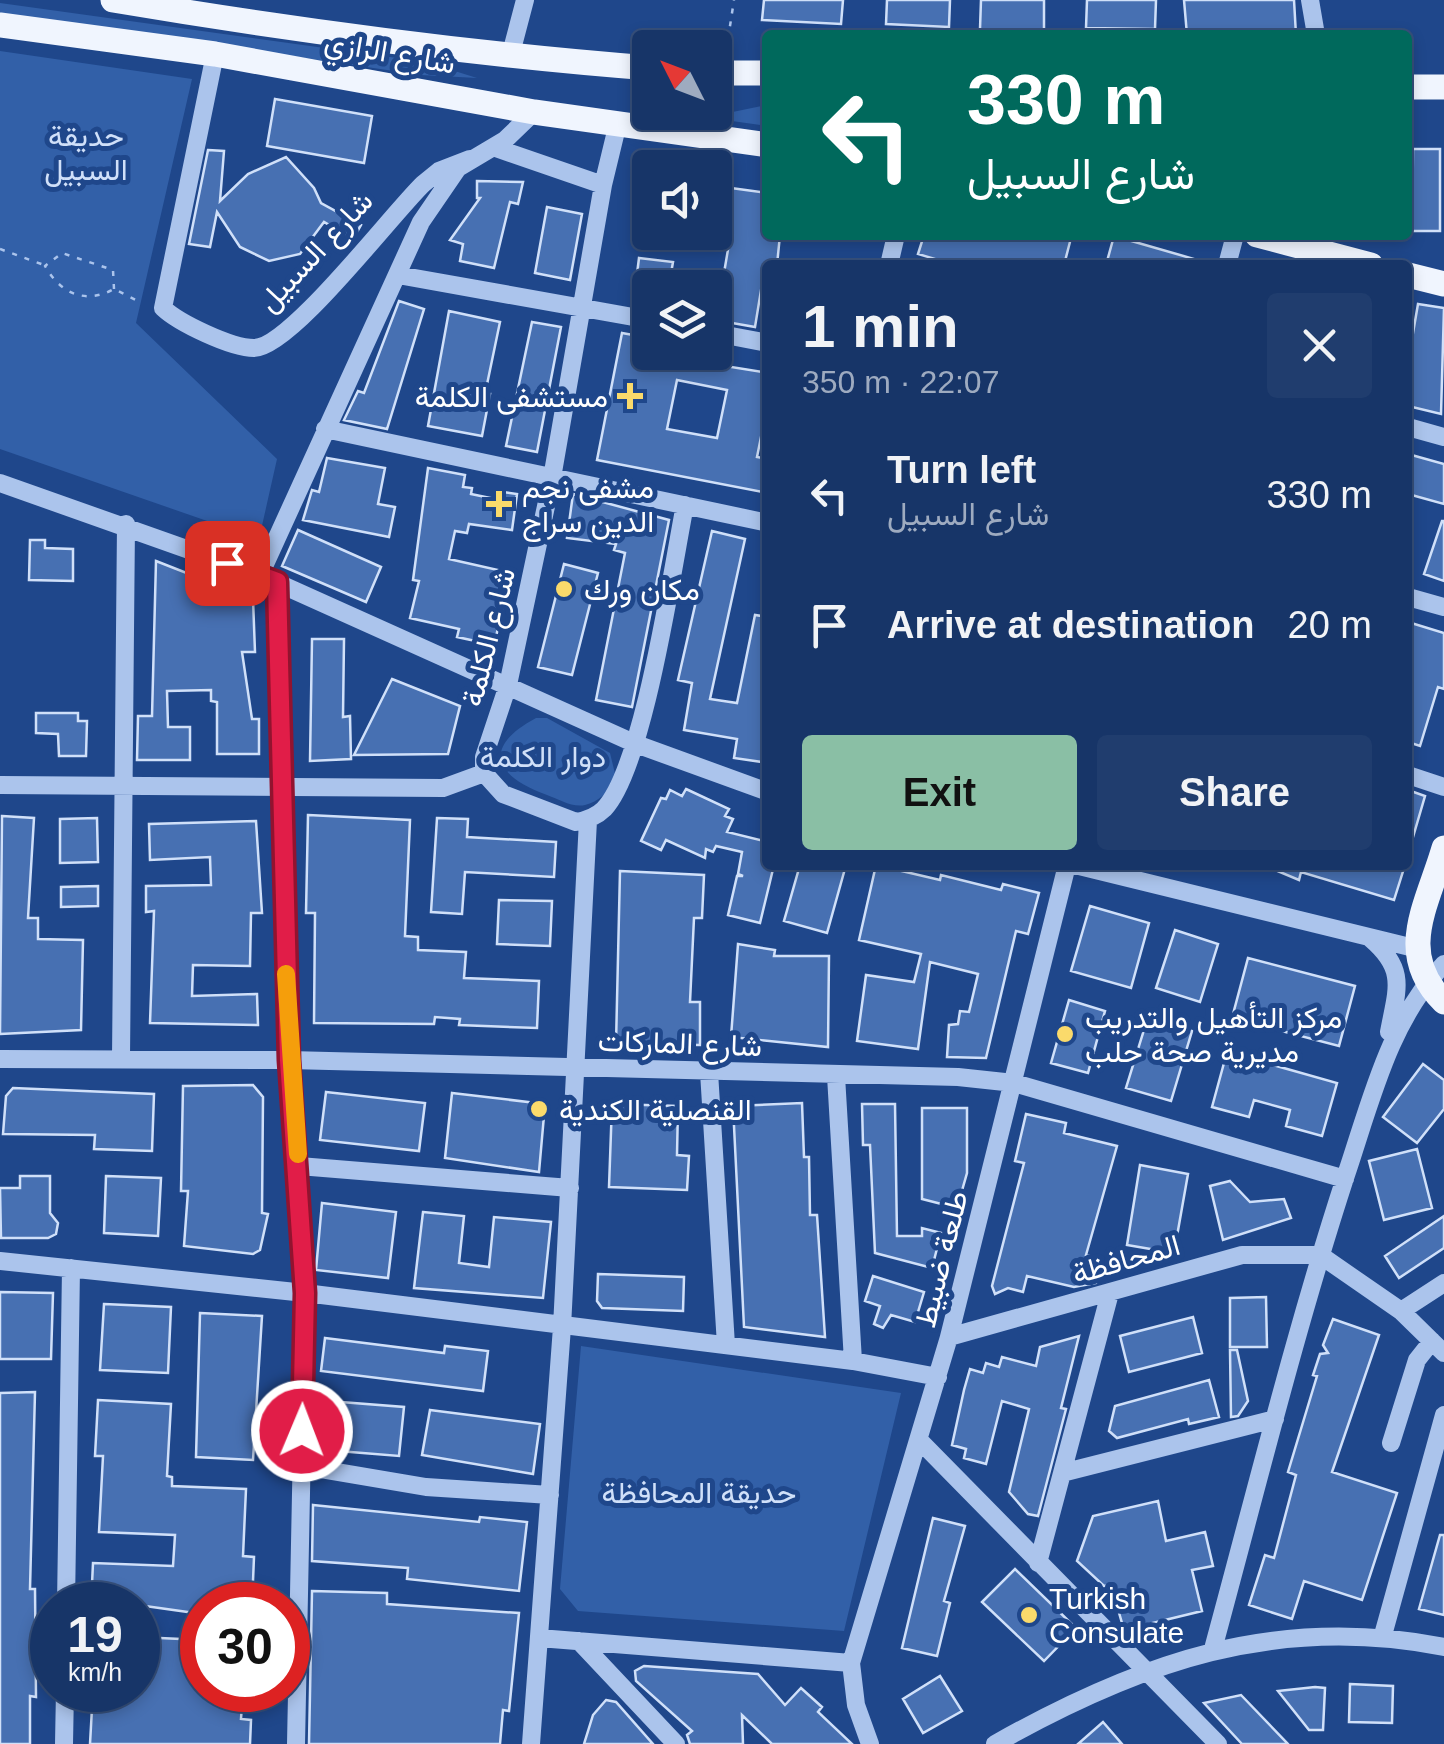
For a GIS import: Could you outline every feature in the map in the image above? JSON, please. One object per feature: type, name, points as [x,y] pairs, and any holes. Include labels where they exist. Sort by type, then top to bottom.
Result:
[{"type":"main road","points":[[113,0],[274,27],[510,58],[632,67]]},
{"type":"main road","name":"شارع الرازي","points":[[0,25],[215,54],[534,112],[632,123]]},
{"type":"main road","points":[[732,73],[762,74]]},
{"type":"main road","points":[[1412,86],[1444,86]]},
{"type":"main road","name":"شارع الرازي","points":[[712,130],[762,143]]},
{"type":"main road","points":[[1276,240],[1352,260]]},
{"type":"main road","points":[[1412,276],[1444,284]]},
{"type":"main road","points":[[1444,848],[1414,948],[1425,983],[1444,1002]]},
{"type":"street","points":[[510,58],[525,0]]},
{"type":"street","points":[[1310,0],[1315,30]]},
{"type":"street","name":"شارع السبيل","points":[[215,54],[163,308],[179,323],[254,348],[286,336],[422,184],[439,171],[493,147],[516,132],[534,112]]},
{"type":"street","name":"شارع الكلمة","points":[[484,772],[484,757],[508,686],[552,478],[585,308],[603,185],[618,123]]},
{"type":"street","points":[[493,147],[603,185]]},
{"type":"street","name":"شارع السبيل","points":[[268,579],[324,429],[398,275],[439,190],[470,160]]},
{"type":"street","points":[[398,275],[632,317]]},
{"type":"street","points":[[732,336],[762,342]]},
{"type":"street","points":[[1412,428],[1444,437]]},
{"type":"street","points":[[324,429],[762,522]]},
{"type":"street","points":[[0,483],[126,524],[268,579],[636,744],[762,790]]},
{"type":"street","points":[[0,785],[442,788],[484,772],[493,786],[517,801],[564,820],[588,820],[611,800],[636,744],[685,505]]},
{"type":"street","points":[[121,1058],[126,524]]},
{"type":"street","points":[[268,579],[281,787],[289,1060],[305,1293],[296,1744]]},
{"type":"street","points":[[1412,598],[1444,607]]},
{"type":"street","points":[[1412,776],[1444,787]]},
{"type":"street","points":[[532,1744],[562,1327],[588,820]]},
{"type":"street","name":"طلعة ضبيط","points":[[851,1663],[921,1442],[1070,870]]},
{"type":"street","points":[[1091,870],[1414,948]]},
{"type":"street","points":[[1213,1649],[1320,1255],[1385,1057],[1398,979],[1386,952],[1369,938]]},
{"type":"street","points":[[1385,1057],[1425,983],[1444,964]]},
{"type":"street","name":"شارع الماركات","points":[[0,1059],[289,1060],[1014,1083],[1345,1179]]},
{"type":"street","points":[[709,1072],[726,1346]]},
{"type":"street","points":[[836,1076],[854,1360]]},
{"type":"street","points":[[299,1166],[570,1188]]},
{"type":"street","name":"المحافظة","points":[[949,1337],[1242,1255],[1320,1255]]},
{"type":"street","points":[[1320,1255],[1401,1311],[1438,1347],[1417,1360],[1391,1443]]},
{"type":"street","points":[[0,1261],[305,1293],[854,1360],[938,1377]]},
{"type":"street","points":[[66,1582],[71,1268]]},
{"type":"street","points":[[1401,1311],[1444,1283]]},
{"type":"street","points":[[1038,1563],[1110,1292]]},
{"type":"street","points":[[1383,1635],[1444,1415]]},
{"type":"street","points":[[1062,1473],[1275,1419]]},
{"type":"street","points":[[921,1442],[1218,1744]]},
{"type":"street","points":[[302,1466],[426,1486],[550,1495]]},
{"type":"street","points":[[995,1744],[1024,1738],[1146,1670],[1213,1649],[1323,1636],[1383,1635],[1444,1648]]},
{"type":"street","points":[[539,1638],[851,1663],[856,1705],[870,1744]]},
{"type":"street","points":[[578,1642],[676,1744]]},
{"type":"street","points":[[64,1712],[64,1744]]},
{"type":"path","points":[[728,30],[734,0]]},
{"type":"path","points":[[0,250],[45,266],[55,284],[82,296],[98,298],[114,289]]},
{"type":"path","points":[[45,266],[62,253],[89,258],[113,270],[114,289]]},
{"type":"path","points":[[114,289],[140,302]]},
{"type":"green space","points":[[0,3],[426,62],[477,78],[421,75],[0,13]]},
{"type":"green space","name":"حديقة السبيل","points":[[0,51],[192,79],[136,323],[277,459],[259,539],[0,449]]},
{"type":"green space","points":[[762,106],[762,125],[732,121],[732,112]]},
{"type":"green space","name":"دوار الكلمة","points":[[536,718],[547,718],[610,753],[617,782],[599,799],[580,806],[516,780],[506,771],[501,751],[518,729]]},
{"type":"green space","name":"حديقة المحافظة","points":[[581,1346],[901,1393],[844,1631],[578,1611],[560,1589]]},
{"type":"building","points":[[764,0],[843,0],[841,24],[762,20]]},
{"type":"building","points":[[887,0],[950,0],[949,27],[886,24]]},
{"type":"building","points":[[981,0],[1044,0],[1044,30],[980,29]]},
{"type":"building","points":[[1087,0],[1156,0],[1155,29],[1086,28]]},
{"type":"building","points":[[1184,0],[1294,0],[1296,30],[1187,30]]},
{"type":"building","points":[[275,99],[372,116],[364,163],[267,146]]},
{"type":"building","points":[[1413,149],[1440,149],[1440,231],[1412,231]]},
{"type":"building","points":[[208,150],[224,151],[220,201],[248,174],[286,157],[314,188],[321,203],[361,225],[353,239],[324,222],[300,254],[269,261],[240,247],[217,212],[210,247],[189,244]]},
{"type":"building","points":[[477,181],[523,182],[518,204],[510,202],[494,268],[460,261],[463,244],[450,240],[480,198]]},
{"type":"building","points":[[732,188],[762,192],[762,240],[780,240],[778,260],[762,260],[755,327],[732,323],[732,270],[725,270],[728,250],[732,250]]},
{"type":"building","points":[[547,207],[582,214],[570,280],[535,273]]},
{"type":"building","points":[[922,240],[1070,240],[1065,260],[938,260],[918,254]]},
{"type":"building","points":[[1113,240],[1128,240],[1198,260],[1107,260]]},
{"type":"building","points":[[639,258],[673,262],[672,270],[638,270]]},
{"type":"building","points":[[399,301],[424,309],[387,429],[344,420],[358,391],[364,393]]},
{"type":"building","points":[[1418,304],[1444,308],[1441,414],[1412,407],[1412,339]]},
{"type":"building","points":[[449,311],[500,322],[485,394],[490,394],[482,436],[428,426]]},
{"type":"building","points":[[532,322],[561,327],[537,452],[506,446]]},
{"type":"building","points":[[622,333],[632,335],[632,370],[732,367],[762,372],[762,432],[757,457],[762,458],[762,492],[597,460]],"holes":[[[677,380],[727,390],[717,438],[667,429]]]},
{"type":"building","points":[[1412,455],[1444,464],[1444,504],[1412,495]]},
{"type":"building","points":[[327,458],[385,468],[378,504],[395,507],[389,537],[303,520],[312,490],[319,492]]},
{"type":"building","points":[[428,468],[465,475],[463,487],[472,488],[471,494],[495,499],[496,491],[517,494],[512,530],[469,524],[467,533],[455,531],[449,559],[511,573],[494,645],[457,637],[459,629],[410,618],[419,581],[413,580]]},
{"type":"building","points":[[573,494],[669,520],[632,707],[596,700],[625,553],[614,550],[616,544],[567,538]]},
{"type":"building","points":[[1444,521],[1444,581],[1424,574]]},
{"type":"building","points":[[298,530],[381,567],[366,602],[282,566]]},
{"type":"building","points":[[712,531],[745,539],[710,699],[737,703],[755,615],[762,616],[762,762],[734,758],[737,739],[684,730],[692,683],[678,680]]},
{"type":"building","points":[[30,540],[45,540],[45,548],[73,549],[73,581],[29,580]]},
{"type":"building","points":[[156,561],[253,599],[255,652],[242,652],[252,719],[259,719],[259,754],[217,754],[217,702],[211,701],[211,690],[167,691],[168,727],[190,727],[190,760],[137,760],[138,716],[152,716]]},
{"type":"building","points":[[564,564],[598,573],[572,675],[538,667]]},
{"type":"building","points":[[1412,623],[1444,633],[1444,689],[1438,687],[1420,746],[1412,743]]},
{"type":"building","points":[[312,639],[344,639],[343,717],[350,716],[351,759],[310,761]]},
{"type":"building","points":[[392,679],[460,706],[448,754],[354,755]]},
{"type":"building","points":[[36,713],[78,713],[78,721],[87,721],[86,756],[59,756],[58,734],[36,733]]},
{"type":"building","points":[[686,789],[729,809],[725,816],[733,819],[727,832],[762,841],[762,870],[773,870],[760,923],[728,915],[737,876],[743,876],[738,874],[742,852],[716,846],[713,852],[706,849],[705,858],[666,840],[661,850],[641,841],[661,798],[666,799],[670,790],[682,796]]},
{"type":"building","points":[[1412,791],[1425,796],[1412,841]]},
{"type":"building","points":[[308,815],[410,820],[405,936],[418,937],[418,950],[466,952],[464,978],[539,981],[537,1028],[459,1025],[460,1019],[435,1017],[434,1024],[314,1023],[315,913],[306,913]]},
{"type":"building","points":[[2,816],[34,818],[28,918],[38,918],[38,939],[83,940],[81,1030],[0,1034]]},
{"type":"building","points":[[97,818],[98,862],[60,863],[60,819]]},
{"type":"building","points":[[437,818],[468,819],[467,837],[556,842],[554,877],[465,872],[462,914],[431,912]]},
{"type":"building","points":[[256,821],[262,913],[251,913],[250,966],[193,965],[192,996],[257,994],[258,1025],[150,1023],[154,911],[146,912],[146,886],[211,885],[210,857],[150,860],[149,824]]},
{"type":"building","points":[[799,870],[845,870],[827,933],[784,921]]},
{"type":"building","points":[[875,870],[897,870],[940,880],[941,875],[1001,890],[1003,884],[1039,893],[1028,934],[1016,931],[986,1058],[947,1057],[949,1025],[958,1024],[960,1011],[969,1012],[978,974],[930,962],[918,1049],[857,1041],[866,975],[914,982],[921,954],[859,940]]},
{"type":"building","points":[[1275,870],[1403,870],[1394,900],[1301,872],[1299,880]]},
{"type":"building","points":[[620,871],[704,875],[702,918],[694,918],[690,1002],[700,1002],[700,1045],[616,1044]]},
{"type":"building","points":[[98,886],[98,906],[61,907],[61,887]]},
{"type":"building","points":[[499,900],[552,901],[550,946],[497,944]]},
{"type":"building","points":[[1090,906],[1149,923],[1131,988],[1071,971]]},
{"type":"building","points":[[1175,930],[1218,944],[1200,1002],[1156,988]]},
{"type":"building","points":[[738,944],[775,950],[774,956],[829,956],[828,1047],[731,1037]]},
{"type":"building","points":[[1248,958],[1355,986],[1339,1046],[1232,1018]]},
{"type":"building","points":[[1069,1000],[1105,1011],[1088,1073],[1051,1063]]},
{"type":"building","points":[[1148,1017],[1192,1031],[1171,1101],[1126,1088]]},
{"type":"building","points":[[1227,1052],[1337,1083],[1322,1136],[1286,1126],[1290,1110],[1254,1100],[1249,1117],[1212,1107]]},
{"type":"building","points":[[1423,1064],[1444,1080],[1444,1109],[1417,1143],[1383,1117]]},
{"type":"building","points":[[253,1085],[263,1097],[262,1213],[268,1214],[260,1250],[253,1254],[184,1246],[188,1191],[181,1191],[183,1086]]},
{"type":"building","points":[[13,1088],[154,1094],[152,1151],[94,1149],[95,1135],[3,1134],[6,1096]]},
{"type":"building","points":[[326,1092],[425,1103],[419,1151],[320,1140]]},
{"type":"building","points":[[452,1093],[545,1104],[539,1172],[445,1158]]},
{"type":"building","points":[[802,1103],[804,1157],[809,1157],[810,1215],[817,1215],[825,1337],[744,1327],[733,1106]]},
{"type":"building","points":[[612,1104],[678,1106],[677,1155],[689,1156],[687,1190],[609,1187]]},
{"type":"building","points":[[862,1104],[895,1104],[897,1236],[922,1236],[922,1228],[941,1233],[932,1268],[875,1253],[870,1145],[863,1145]]},
{"type":"building","points":[[922,1108],[967,1108],[967,1173],[957,1208],[922,1199]]},
{"type":"building","points":[[1026,1114],[1066,1123],[1064,1133],[1117,1146],[1086,1255],[1102,1259],[1096,1283],[1074,1287],[1027,1276],[1023,1292],[1008,1288],[995,1294],[992,1286],[1024,1163],[1015,1161]]},
{"type":"building","points":[[1417,1149],[1432,1208],[1384,1220],[1369,1161]]},
{"type":"building","points":[[1140,1165],[1188,1174],[1174,1253],[1127,1245]]},
{"type":"building","points":[[20,1176],[50,1176],[50,1213],[58,1223],[56,1234],[48,1238],[1,1238],[0,1188],[20,1188]]},
{"type":"building","points":[[106,1176],[161,1178],[158,1236],[104,1233]]},
{"type":"building","points":[[1230,1181],[1250,1202],[1284,1199],[1291,1218],[1223,1240],[1210,1186]]},
{"type":"building","points":[[322,1203],[396,1212],[388,1278],[316,1270]]},
{"type":"building","points":[[423,1212],[464,1216],[459,1263],[489,1267],[494,1217],[551,1222],[543,1298],[414,1288]]},
{"type":"building","points":[[1444,1216],[1444,1248],[1399,1278],[1385,1256]]},
{"type":"building","points":[[598,1274],[684,1277],[683,1311],[602,1308],[597,1301]]},
{"type":"building","points":[[873,1276],[924,1292],[915,1322],[891,1315],[883,1328],[874,1324],[880,1306],[865,1301]]},
{"type":"building","points":[[0,1292],[53,1293],[51,1359],[0,1359]]},
{"type":"building","points":[[1266,1297],[1267,1347],[1230,1347],[1230,1298]]},
{"type":"building","points":[[104,1304],[171,1307],[168,1373],[100,1370]]},
{"type":"building","points":[[200,1313],[262,1316],[253,1460],[196,1457]]},
{"type":"building","points":[[1193,1317],[1202,1353],[1129,1372],[1120,1336]]},
{"type":"building","points":[[1333,1319],[1379,1335],[1332,1472],[1397,1493],[1362,1600],[1304,1581],[1292,1619],[1249,1605],[1265,1555],[1274,1558],[1296,1475],[1288,1472],[1320,1354],[1328,1353],[1323,1345]]},
{"type":"building","points":[[1079,1336],[1061,1408],[1066,1409],[1038,1516],[1028,1514],[1009,1492],[1029,1409],[1002,1401],[986,1464],[964,1458],[966,1449],[952,1445],[970,1369],[983,1373],[986,1363],[999,1367],[1002,1357],[1036,1366],[1040,1347]]},
{"type":"building","points":[[325,1338],[444,1353],[445,1346],[488,1351],[483,1391],[321,1371]]},
{"type":"building","points":[[1230,1350],[1237,1350],[1248,1401],[1238,1416],[1231,1417]]},
{"type":"building","points":[[1209,1380],[1219,1417],[1189,1424],[1188,1419],[1117,1438],[1109,1431],[1115,1406]]},
{"type":"building","points":[[35,1392],[30,1744],[0,1744],[0,1393]]},
{"type":"building","points":[[98,1400],[171,1404],[167,1476],[172,1477],[172,1486],[246,1489],[243,1556],[254,1557],[253,1582],[180,1582],[180,1611],[160,1608],[160,1582],[92,1582],[93,1563],[173,1566],[175,1535],[99,1532],[103,1456],[95,1456]]},
{"type":"building","points":[[315,1400],[404,1407],[399,1456],[314,1449]]},
{"type":"building","points":[[430,1410],[540,1424],[533,1474],[422,1455]]},
{"type":"building","points":[[1158,1501],[1166,1541],[1205,1532],[1213,1566],[1192,1570],[1202,1611],[1124,1630],[1111,1585],[1104,1586],[1077,1561],[1093,1516]]},
{"type":"building","points":[[313,1505],[479,1522],[480,1517],[527,1522],[519,1591],[407,1579],[408,1568],[312,1561]]},
{"type":"building","points":[[933,1518],[965,1526],[944,1601],[950,1603],[937,1656],[902,1648]]},
{"type":"building","points":[[1440,1535],[1444,1535],[1444,1615],[1419,1609]]},
{"type":"building","name":"Turkish Consulate","points":[[1015,1569],[1076,1628],[1044,1661],[982,1602]]},
{"type":"building","points":[[312,1591],[387,1593],[387,1604],[519,1613],[509,1711],[503,1710],[500,1744],[309,1744]]},
{"type":"building","points":[[160,1638],[180,1639],[180,1712],[241,1712],[241,1719],[251,1720],[250,1744],[90,1744],[92,1712],[160,1712]]},
{"type":"building","points":[[644,1666],[758,1674],[785,1705],[801,1688],[822,1707],[818,1712],[852,1744],[772,1744],[742,1715],[743,1744],[690,1744],[687,1735],[692,1731],[636,1681],[635,1671]]},
{"type":"building","points":[[940,1676],[962,1711],[923,1733],[903,1699]]},
{"type":"building","points":[[1350,1684],[1393,1686],[1392,1723],[1349,1722]]},
{"type":"building","points":[[1325,1688],[1323,1730],[1309,1730],[1278,1691]]},
{"type":"building","points":[[1241,1695],[1288,1744],[1242,1744],[1204,1703]]},
{"type":"building","points":[[606,1700],[616,1702],[653,1744],[584,1744],[593,1715]]},
{"type":"building","points":[[1103,1722],[1122,1744],[1078,1744]]},
{"type":"slow traffic","points":[[286,974],[298,1154]]},
{"type":"place","name":"مستشفى الكلمة","points":[[630,396]]},
{"type":"place","name":"مشفى نجم الدين سراج","points":[[499,504]]},
{"type":"place","name":"مكان ورك","points":[[564,589]]},
{"type":"place","name":"مركز التأهيل والتدريب مديرية صحة حلب","points":[[1065,1034]]},
{"type":"place","name":"القنصلية الكندية","points":[[539,1109]]},
{"type":"place","name":"Turkish Consulate","points":[[1029,1615]]},
{"type":"route","points":[[227,563],[277,582],[289,1060],[305,1293],[302,1431]]}]
